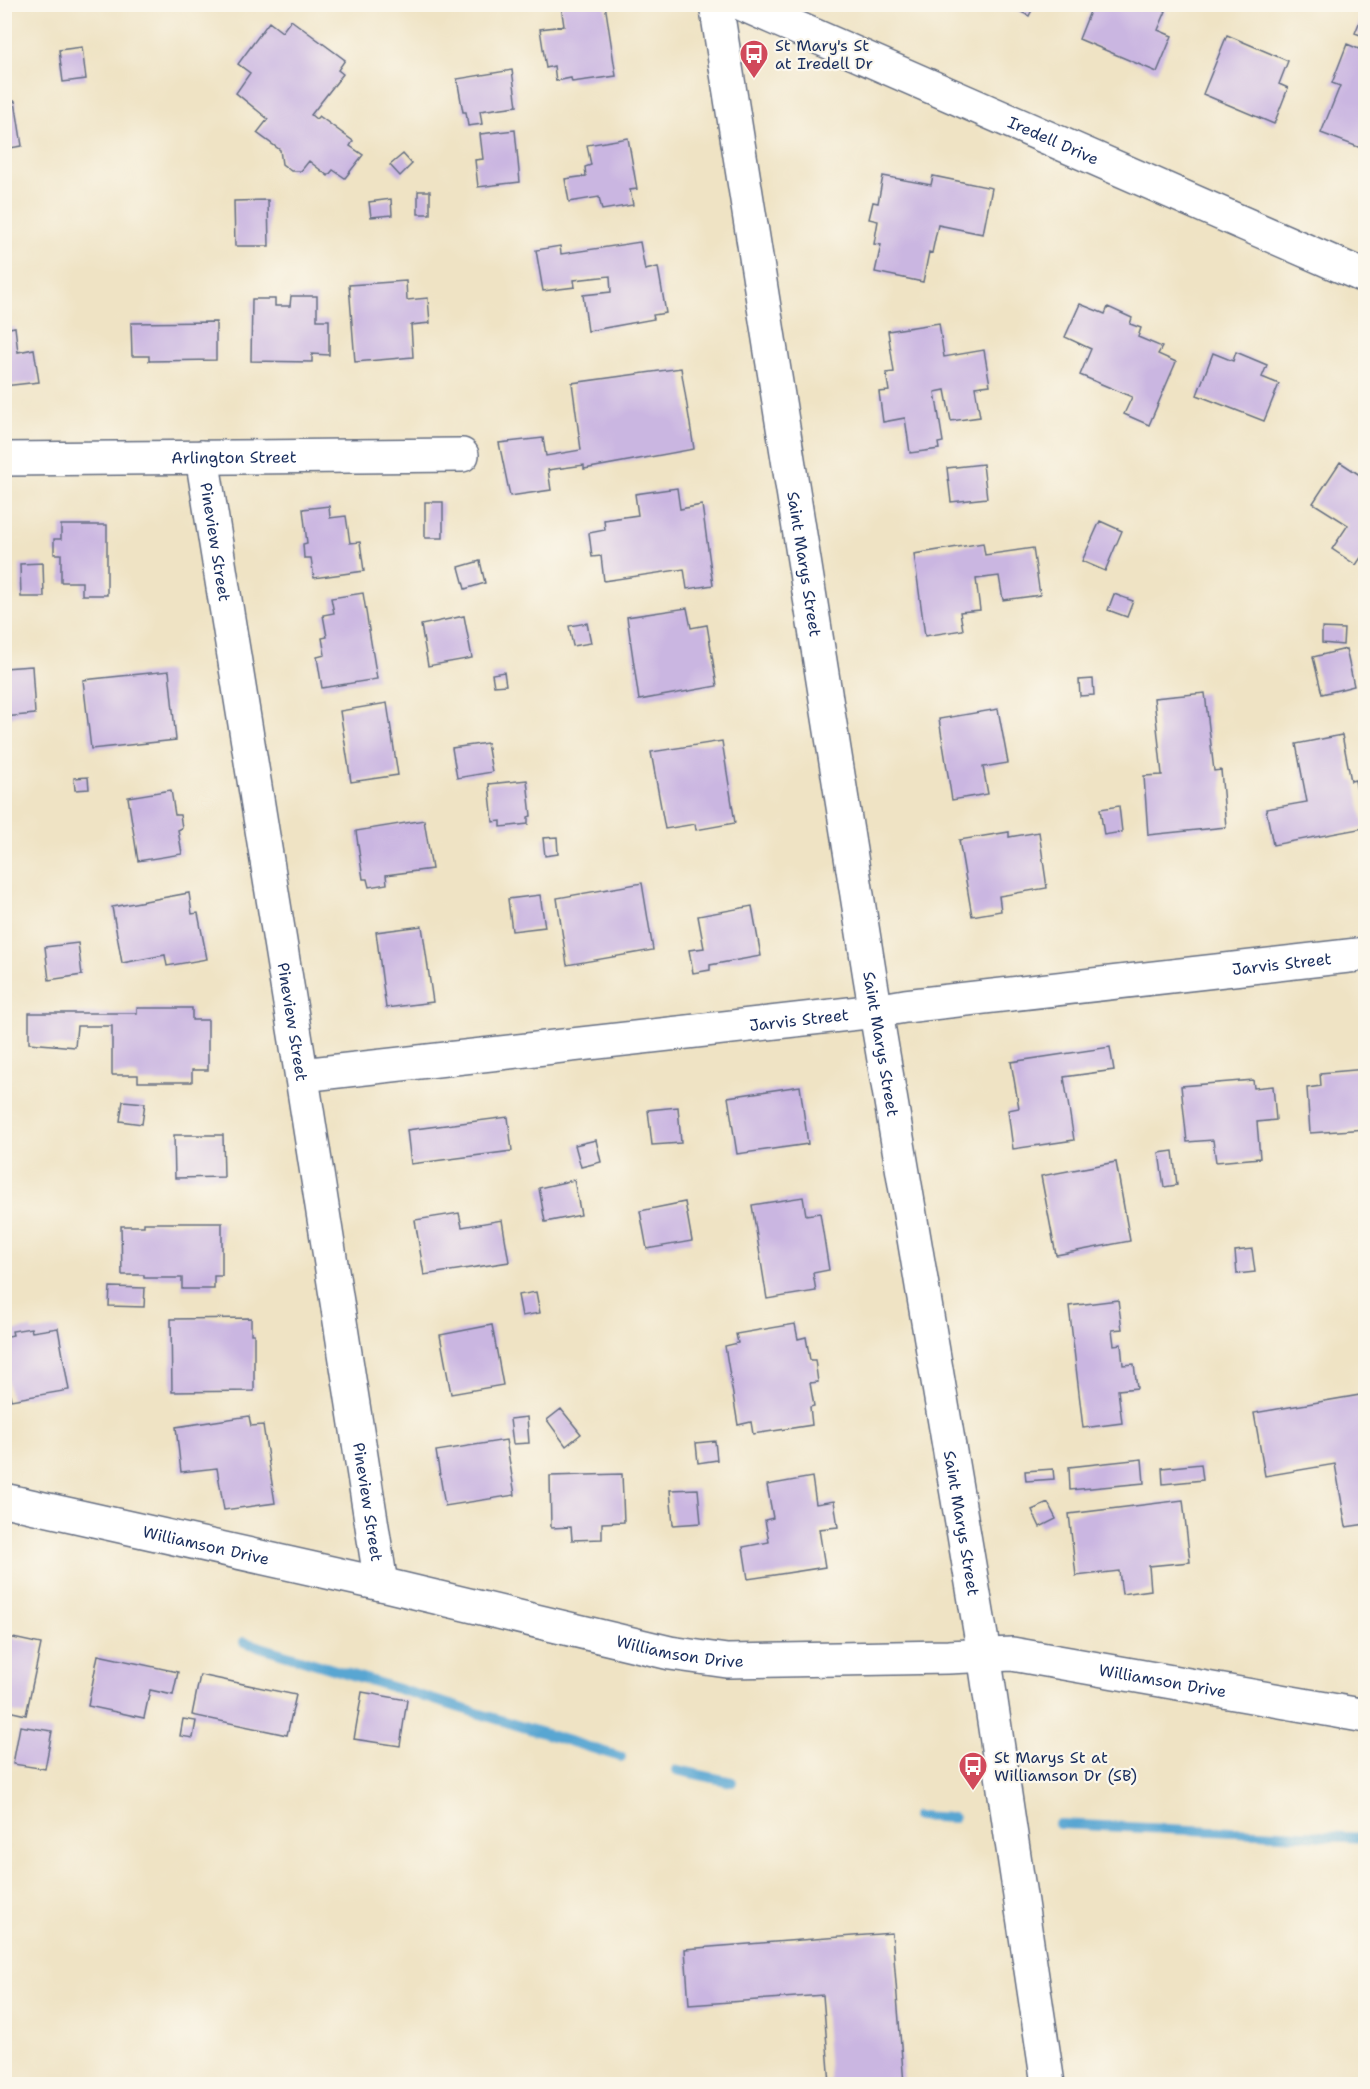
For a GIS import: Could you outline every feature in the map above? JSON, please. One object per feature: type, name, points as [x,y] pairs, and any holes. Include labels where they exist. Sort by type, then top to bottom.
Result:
[{"type":"street","name":"Saint Marys Street","points":[[716,4],[876,1011],[984,1654],[1048,2085]]},
{"type":"street","name":"Iredell Drive","points":[[742,4],[1365,278]]},
{"type":"street","name":"Arlington Street","points":[[4,459],[462,454]]},
{"type":"street","name":"Pineview Street","points":[[202,457],[302,1075],[381,1584]]},
{"type":"street","name":"Jarvis Street","points":[[302,1075],[1365,954]]},
{"type":"street","name":"Williamson Drive","points":[[4,1500],[381,1584],[670,1653],[727,1661],[1012,1654],[1365,1716]]},
{"type":"building","points":[[605,4],[616,76],[572,82],[571,78],[556,81],[554,66],[546,68],[540,29],[564,26],[561,6]]},
{"type":"building","points":[[1005,4],[1035,4],[1029,16]]},
{"type":"building","points":[[1093,4],[1151,4],[1166,11],[1158,30],[1172,36],[1157,72],[1079,39]]},
{"type":"building","points":[[1366,6],[1366,37],[1355,33]]},
{"type":"building","points":[[291,20],[345,60],[338,70],[343,74],[311,115],[316,119],[319,116],[353,141],[350,146],[363,155],[345,178],[333,170],[328,176],[309,161],[301,171],[291,171],[282,164],[280,150],[257,133],[268,119],[236,93],[250,73],[238,64],[269,22],[282,32]]},
{"type":"building","points":[[1227,35],[1288,61],[1279,84],[1288,88],[1274,124],[1203,94]]},
{"type":"building","points":[[1347,44],[1366,52],[1366,150],[1321,133],[1340,86],[1332,83]]},
{"type":"building","points":[[82,47],[86,79],[63,82],[59,50]]},
{"type":"building","points":[[512,70],[517,106],[480,111],[482,124],[468,126],[457,79]]},
{"type":"building","points":[[15,101],[22,146],[4,149],[4,103]]},
{"type":"building","points":[[515,130],[520,182],[478,187],[475,160],[483,159],[480,134]]},
{"type":"building","points":[[628,138],[637,189],[630,190],[633,205],[602,210],[599,197],[569,202],[565,179],[586,176],[585,167],[591,165],[587,145]]},
{"type":"building","points":[[403,154],[412,164],[400,176],[390,165]]},
{"type":"building","points":[[883,176],[931,185],[933,176],[992,188],[983,234],[938,225],[932,253],[929,252],[923,282],[875,272],[881,245],[874,244],[878,221],[869,219],[873,202],[878,203]]},
{"type":"building","points":[[418,191],[430,191],[430,214],[418,214]]},
{"type":"building","points":[[391,199],[392,215],[371,217],[369,202]]},
{"type":"building","points":[[268,200],[269,246],[235,246],[234,201]]},
{"type":"building","points":[[640,242],[645,270],[658,267],[666,313],[653,315],[654,319],[588,331],[583,295],[611,292],[610,276],[574,280],[575,287],[543,291],[536,250],[560,246],[561,254]]},
{"type":"building","points":[[406,281],[407,300],[428,298],[430,323],[411,325],[413,357],[355,362],[349,285]]},
{"type":"building","points":[[291,296],[317,296],[317,320],[329,320],[329,355],[312,354],[312,362],[251,361],[252,299],[275,299],[275,306],[290,306]]},
{"type":"building","points":[[1080,304],[1105,314],[1108,307],[1132,318],[1130,324],[1141,328],[1138,337],[1162,347],[1158,354],[1176,362],[1149,425],[1124,414],[1132,397],[1080,375],[1091,349],[1065,337]]},
{"type":"building","points":[[216,322],[216,360],[149,361],[149,356],[132,356],[131,323]]},
{"type":"building","points":[[939,323],[944,357],[984,350],[990,385],[975,387],[980,417],[951,421],[945,390],[935,392],[943,442],[938,443],[939,449],[910,453],[905,418],[883,422],[879,392],[889,391],[886,373],[894,372],[888,331]]},
{"type":"building","points":[[15,327],[18,352],[34,349],[39,382],[4,386],[4,329]]},
{"type":"building","points":[[1236,352],[1267,365],[1262,377],[1279,384],[1264,421],[1197,395],[1213,353],[1233,361]]},
{"type":"building","points":[[681,368],[694,449],[584,469],[584,465],[548,470],[551,490],[510,496],[499,443],[543,438],[546,456],[581,450],[572,383]]},
{"type":"building","points":[[1340,462],[1366,479],[1366,550],[1356,565],[1332,549],[1348,525],[1313,503]]},
{"type":"building","points":[[983,464],[987,498],[951,502],[947,468]]},
{"type":"building","points":[[677,488],[680,509],[702,505],[713,585],[687,589],[684,569],[604,581],[601,556],[592,557],[589,533],[605,530],[604,520],[638,515],[635,494]]},
{"type":"building","points":[[425,502],[443,502],[443,538],[425,538]]},
{"type":"building","points":[[329,506],[330,518],[346,516],[350,543],[360,542],[364,571],[314,578],[311,558],[304,558],[303,544],[307,543],[303,509]]},
{"type":"building","points":[[1100,521],[1122,531],[1105,571],[1082,561]]},
{"type":"building","points":[[61,525],[107,525],[107,595],[82,595],[82,582],[61,582],[61,554],[54,554],[54,539],[61,539]]},
{"type":"building","points":[[983,543],[985,555],[1033,548],[1040,595],[1003,600],[999,576],[976,579],[980,610],[960,612],[963,630],[925,636],[914,554]]},
{"type":"building","points":[[480,561],[485,583],[465,589],[459,567]]},
{"type":"building","points":[[43,563],[44,597],[21,597],[20,564]]},
{"type":"building","points":[[363,593],[377,679],[322,688],[317,657],[325,655],[322,638],[327,637],[323,615],[334,613],[331,598]]},
{"type":"building","points":[[1114,594],[1133,601],[1127,617],[1108,610]]},
{"type":"building","points":[[687,608],[691,628],[707,625],[717,686],[639,700],[627,617]]},
{"type":"building","points":[[464,616],[472,658],[428,666],[421,625]]},
{"type":"building","points":[[587,623],[591,643],[573,646],[569,626]]},
{"type":"building","points":[[1322,628],[1344,629],[1343,645],[1322,643]]},
{"type":"building","points":[[1346,649],[1354,686],[1322,694],[1313,657]]},
{"type":"building","points":[[32,666],[35,714],[4,717],[4,668]]},
{"type":"building","points":[[169,671],[176,740],[91,749],[83,680]]},
{"type":"building","points":[[504,672],[506,685],[494,686],[492,674]]},
{"type":"building","points":[[1093,679],[1094,695],[1080,696],[1079,680]]},
{"type":"building","points":[[1205,693],[1214,771],[1221,770],[1226,827],[1148,835],[1144,776],[1162,775],[1154,698]]},
{"type":"building","points":[[387,703],[398,775],[351,782],[340,711]]},
{"type":"building","points":[[998,709],[1008,763],[983,767],[988,794],[952,800],[939,719]]},
{"type":"building","points":[[1342,735],[1351,781],[1355,780],[1364,828],[1273,845],[1266,809],[1307,802],[1296,744]]},
{"type":"building","points":[[722,741],[735,823],[696,830],[695,824],[665,829],[651,752]]},
{"type":"building","points":[[487,743],[492,772],[457,778],[452,748]]},
{"type":"building","points":[[88,777],[89,789],[75,790],[74,778]]},
{"type":"building","points":[[527,780],[531,816],[528,817],[528,824],[501,827],[501,821],[493,822],[489,784]]},
{"type":"building","points":[[171,790],[175,815],[180,815],[182,828],[178,830],[182,854],[138,861],[128,797]]},
{"type":"building","points":[[1119,806],[1122,832],[1104,835],[1100,809]]},
{"type":"building","points":[[424,820],[432,869],[386,875],[387,884],[369,887],[367,879],[363,879],[356,831]]},
{"type":"building","points":[[1009,832],[1009,837],[1039,832],[1047,888],[999,896],[1001,911],[972,916],[959,840]]},
{"type":"building","points":[[557,837],[558,854],[545,856],[543,838]]},
{"type":"building","points":[[642,883],[653,950],[567,965],[557,898]]},
{"type":"building","points":[[189,893],[192,914],[198,913],[207,959],[167,966],[165,955],[122,963],[112,907]]},
{"type":"building","points":[[540,895],[545,927],[512,931],[508,899]]},
{"type":"building","points":[[752,906],[761,956],[710,965],[710,970],[693,973],[689,950],[704,948],[698,916]]},
{"type":"building","points":[[422,926],[433,1002],[386,1008],[376,932]]},
{"type":"building","points":[[78,943],[82,975],[49,980],[45,947]]},
{"type":"building","points":[[137,1008],[192,1008],[192,1020],[208,1020],[208,1070],[192,1070],[192,1082],[138,1082],[138,1075],[112,1075],[112,1026],[77,1026],[75,1047],[29,1043],[29,1013],[137,1013]]},
{"type":"building","points":[[1110,1047],[1114,1070],[1064,1077],[1074,1140],[1013,1149],[1008,1110],[1019,1108],[1011,1062]]},
{"type":"building","points":[[1366,1069],[1366,1129],[1310,1133],[1307,1088],[1321,1086],[1320,1073]]},
{"type":"building","points":[[1253,1080],[1254,1088],[1273,1086],[1276,1120],[1257,1122],[1260,1158],[1216,1162],[1213,1140],[1187,1142],[1181,1086]]},
{"type":"building","points":[[800,1086],[808,1144],[737,1154],[728,1097]]},
{"type":"building","points":[[123,1101],[145,1103],[142,1124],[120,1121]]},
{"type":"building","points":[[678,1107],[681,1143],[652,1145],[648,1110]]},
{"type":"building","points":[[508,1117],[512,1151],[411,1164],[407,1130]]},
{"type":"building","points":[[174,1135],[223,1135],[224,1177],[175,1178]]},
{"type":"building","points":[[596,1140],[601,1162],[581,1167],[575,1145]]},
{"type":"building","points":[[1173,1151],[1177,1185],[1164,1187],[1159,1153]]},
{"type":"building","points":[[1116,1162],[1130,1241],[1056,1255],[1041,1176]]},
{"type":"building","points":[[574,1180],[581,1215],[545,1222],[539,1188]]},
{"type":"building","points":[[803,1197],[806,1215],[820,1213],[829,1270],[813,1273],[816,1291],[767,1299],[752,1205]]},
{"type":"building","points":[[685,1202],[692,1241],[647,1249],[640,1211]]},
{"type":"building","points":[[459,1213],[462,1227],[502,1220],[509,1262],[424,1275],[415,1220]]},
{"type":"building","points":[[144,1223],[222,1223],[222,1276],[214,1276],[214,1289],[182,1289],[182,1278],[144,1278],[144,1275],[122,1275],[121,1226],[144,1226]]},
{"type":"building","points":[[1252,1249],[1255,1272],[1237,1274],[1235,1251]]},
{"type":"building","points":[[110,1287],[145,1288],[144,1307],[109,1306]]},
{"type":"building","points":[[536,1292],[540,1313],[522,1316],[518,1295]]},
{"type":"building","points":[[1118,1300],[1122,1329],[1112,1330],[1114,1345],[1121,1344],[1123,1365],[1134,1364],[1137,1388],[1118,1390],[1122,1423],[1083,1428],[1069,1306]]},
{"type":"building","points":[[251,1318],[251,1334],[254,1334],[254,1391],[172,1392],[171,1319]]},
{"type":"building","points":[[795,1324],[798,1339],[806,1337],[810,1360],[815,1360],[818,1382],[810,1383],[814,1406],[810,1407],[812,1425],[753,1434],[751,1422],[738,1425],[725,1346],[738,1343],[736,1334]]},
{"type":"building","points":[[492,1325],[503,1385],[451,1394],[440,1335]]},
{"type":"building","points":[[31,1328],[32,1332],[58,1328],[69,1390],[11,1400],[4,1362],[4,1337],[13,1335],[12,1331]]},
{"type":"building","points":[[1366,1394],[1366,1524],[1346,1527],[1335,1464],[1265,1476],[1254,1413]]},
{"type":"building","points":[[561,1409],[581,1434],[566,1446],[547,1420]]},
{"type":"building","points":[[249,1416],[251,1426],[263,1425],[275,1503],[224,1510],[217,1468],[181,1472],[176,1427]]},
{"type":"building","points":[[527,1417],[529,1443],[513,1444],[510,1419]]},
{"type":"building","points":[[506,1440],[515,1495],[445,1506],[436,1451]]},
{"type":"building","points":[[715,1441],[717,1460],[698,1463],[696,1443]]},
{"type":"building","points":[[1142,1459],[1144,1483],[1070,1490],[1069,1467]]},
{"type":"building","points":[[1201,1464],[1203,1480],[1163,1484],[1162,1468]]},
{"type":"building","points":[[1053,1469],[1054,1479],[1026,1481],[1025,1471]]},
{"type":"building","points":[[622,1474],[624,1522],[602,1523],[602,1539],[572,1540],[571,1527],[551,1528],[550,1476]]},
{"type":"building","points":[[812,1477],[816,1504],[834,1501],[838,1527],[819,1529],[825,1567],[748,1579],[743,1547],[769,1542],[765,1520],[773,1518],[767,1485]]},
{"type":"building","points":[[698,1489],[701,1523],[673,1525],[670,1490]]},
{"type":"building","points":[[1183,1500],[1190,1562],[1149,1566],[1151,1590],[1122,1594],[1119,1571],[1076,1576],[1069,1514]]},
{"type":"building","points":[[1048,1503],[1056,1519],[1040,1527],[1032,1510]]},
{"type":"building","points":[[4,1636],[41,1644],[26,1715],[8,1711],[11,1697],[4,1696]]},
{"type":"building","points":[[98,1655],[178,1672],[173,1695],[150,1690],[144,1718],[88,1706]]},
{"type":"building","points":[[200,1675],[296,1695],[287,1735],[192,1715]]},
{"type":"building","points":[[362,1692],[407,1700],[400,1746],[354,1739]]},
{"type":"building","points":[[183,1719],[196,1721],[193,1738],[180,1736]]},
{"type":"building","points":[[20,1726],[52,1731],[45,1769],[13,1764]]},
{"type":"building","points":[[892,1933],[904,2084],[830,2084],[823,1995],[689,2005],[685,1949]]},
{"type":"waterway","points":[[244,1642],[621,1757]]},
{"type":"waterway","points":[[677,1770],[732,1782]]},
{"type":"waterway","points":[[916,1816],[953,1818]]},
{"type":"waterway","points":[[1059,1824],[1366,1838]]},
{"type":"place","name":"St Mary's St at Iredell Dr","points":[[754,80]]},
{"type":"place","name":"St Marys St at Williamson Dr (SB)","points":[[973,1792]]}]
